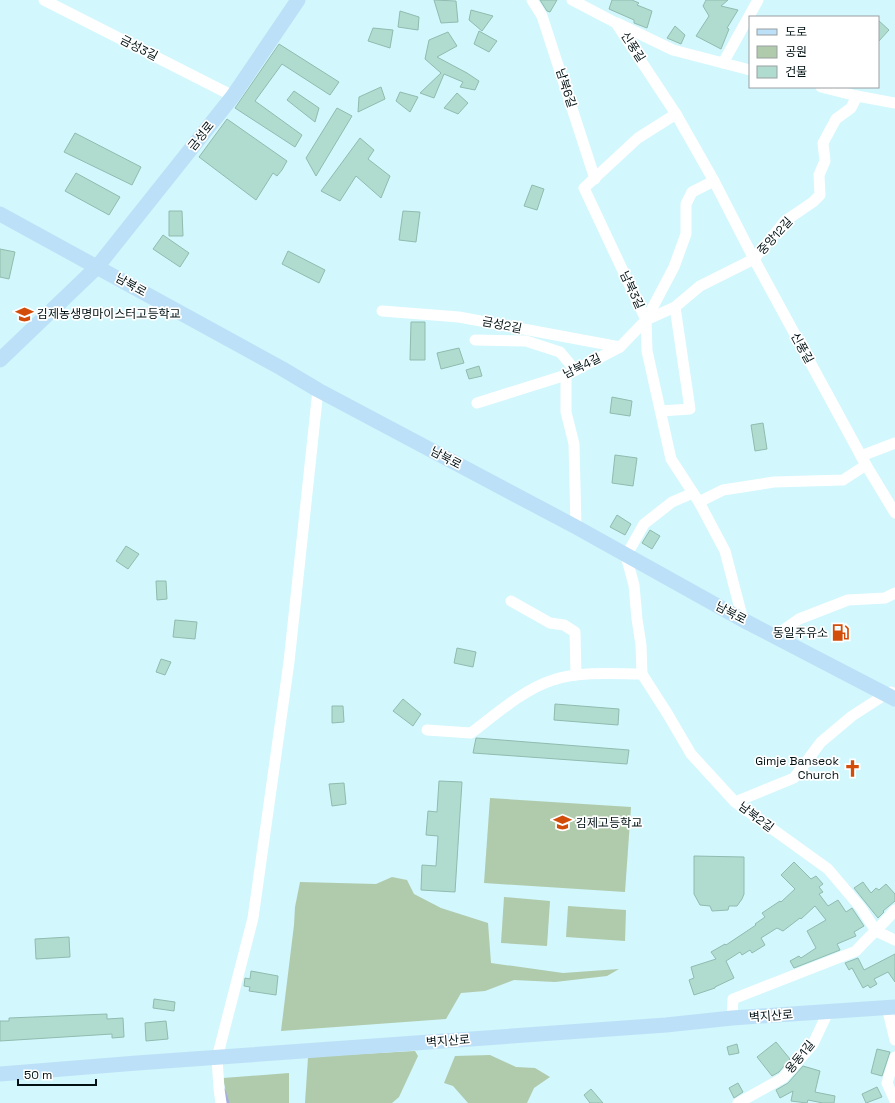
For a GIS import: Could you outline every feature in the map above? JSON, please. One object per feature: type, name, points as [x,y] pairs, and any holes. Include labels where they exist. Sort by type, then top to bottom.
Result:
[{"type":"street","name":"금성3길","points":[[44,0],[234,96]]},
{"type":"street","name":"금성로","points":[[0,360],[97,267],[234,96],[298,0]]},
{"type":"street","name":"남북6길","points":[[532,0],[542,16],[595,179]]},
{"type":"street","name":"신풍길","points":[[572,0],[616,23],[676,114],[714,181],[754,259],[864,461],[895,513]]},
{"type":"street","points":[[749,16],[758,0]]},
{"type":"street","points":[[723,63],[749,16]]},
{"type":"street","points":[[616,23],[673,50],[749,70]]},
{"type":"street","points":[[826,88],[857,96],[895,102]]},
{"type":"street","name":"중앙12길","points":[[754,259],[785,221],[813,202],[820,195],[819,175],[825,161],[823,143],[836,119],[851,108],[857,96]]},
{"type":"street","points":[[595,179],[638,138],[676,114]]},
{"type":"street","name":"남북3길","points":[[595,179],[584,188],[646,320],[647,351],[671,459],[696,498],[725,551],[743,620]]},
{"type":"street","points":[[646,320],[674,267],[686,234],[686,204],[692,192],[714,181]]},
{"type":"street","name":"남북로","points":[[0,214],[274,364],[318,390],[576,527],[743,620],[892,694]]},
{"type":"street","name":"남북4길","points":[[477,403],[571,373],[620,348],[646,320],[675,307],[700,286],[754,259]]},
{"type":"street","points":[[661,411],[690,409],[675,307]]},
{"type":"street","name":"금성2길","points":[[382,311],[459,317],[620,348]]},
{"type":"street","points":[[475,340],[526,341],[560,352],[571,373],[566,412],[574,444],[576,527]]},
{"type":"street","points":[[221,1103],[217,1058],[253,918],[289,662],[318,390]]},
{"type":"street","points":[[735,802],[691,754],[642,674],[641,645],[636,619],[634,585],[626,556],[644,524],[672,502],[696,498],[723,490],[774,482],[843,480],[864,461],[895,443]]},
{"type":"street","points":[[775,636],[799,619],[848,600],[885,598],[895,593]]},
{"type":"street","points":[[512,601],[550,623],[564,625],[575,632],[576,675]]},
{"type":"street","points":[[427,730],[471,733],[533,688],[554,679],[576,675],[642,674]]},
{"type":"street","name":"남북2길","points":[[735,802],[794,778],[821,742],[852,716],[892,694]]},
{"type":"street","name":"남북2길","points":[[735,802],[828,869],[861,908],[876,931]]},
{"type":"street","points":[[732,1018],[733,999],[856,951],[895,910]]},
{"type":"street","points":[[876,931],[895,940]]},
{"type":"street","points":[[891,1007],[895,1040]]},
{"type":"street","name":"벽지산로","points":[[0,1074],[891,1007]]},
{"type":"street","name":"용동1길","points":[[738,1103],[783,1078],[813,1044],[828,1012]]},
{"type":"street","points":[[895,1058],[887,1083],[895,1101]]},
{"type":"green space","points":[[490,798],[631,807],[625,892],[484,883]]},
{"type":"green space","points":[[392,877],[407,880],[414,894],[441,908],[488,923],[491,963],[563,973],[619,969],[607,976],[555,982],[514,980],[485,991],[461,993],[446,1019],[281,1031],[295,907],[300,882],[376,884]]},
{"type":"green space","points":[[504,897],[550,901],[547,946],[501,943]]},
{"type":"green space","points":[[568,906],[626,910],[625,941],[566,937]]},
{"type":"green space","points":[[415,1051],[418,1056],[399,1097],[392,1103],[305,1103],[308,1057]]},
{"type":"green space","points":[[490,1055],[516,1067],[535,1068],[550,1077],[534,1088],[527,1103],[468,1103],[453,1086],[444,1083],[455,1056]]},
{"type":"green space","points":[[289,1073],[289,1103],[228,1103],[223,1078]]},
{"type":"building","points":[[434,0],[456,1],[458,22],[441,23]]},
{"type":"building","points":[[540,0],[557,0],[550,12],[547,11]]},
{"type":"building","points":[[612,0],[632,0],[639,3],[637,5],[652,11],[647,28],[634,23],[634,20],[609,9]]},
{"type":"building","points":[[706,0],[728,0],[721,6],[738,10],[727,28],[729,29],[721,49],[696,36],[709,16],[703,6]]},
{"type":"building","points":[[471,10],[493,16],[482,31],[469,20]]},
{"type":"building","points":[[400,11],[419,17],[418,30],[398,27]]},
{"type":"building","points":[[879,21],[889,30],[879,41]]},
{"type":"building","points":[[675,26],[685,35],[681,44],[667,38]]},
{"type":"building","points":[[373,28],[393,30],[390,48],[368,41]]},
{"type":"building","points":[[479,31],[497,41],[489,52],[474,44]]},
{"type":"building","points":[[448,32],[457,46],[437,57],[479,81],[475,90],[460,87],[463,82],[444,74],[434,98],[420,93],[441,73],[425,59],[429,40]]},
{"type":"building","points":[[279,44],[339,82],[330,95],[282,64],[255,101],[302,135],[295,147],[235,108]]},
{"type":"building","points":[[381,87],[385,99],[358,112],[359,97]]},
{"type":"building","points":[[294,91],[319,108],[315,122],[287,100]]},
{"type":"building","points":[[400,92],[418,97],[410,112],[396,101]]},
{"type":"building","points":[[457,93],[468,103],[458,114],[444,108]]},
{"type":"building","points":[[337,108],[352,116],[316,176],[306,158]]},
{"type":"building","points":[[227,119],[287,161],[277,176],[273,173],[256,200],[199,157]]},
{"type":"building","points":[[75,133],[141,167],[132,185],[64,152]]},
{"type":"building","points":[[360,138],[374,150],[368,159],[390,176],[381,198],[356,176],[340,201],[321,191]]},
{"type":"building","points":[[76,173],[120,197],[109,215],[65,191]]},
{"type":"building","points":[[532,185],[544,189],[537,210],[524,206]]},
{"type":"building","points":[[169,211],[182,211],[183,236],[169,236]]},
{"type":"building","points":[[403,211],[420,212],[416,242],[399,240]]},
{"type":"building","points":[[163,235],[189,253],[180,267],[153,249]]},
{"type":"building","points":[[0,249],[15,252],[9,279],[0,277]]},
{"type":"building","points":[[288,251],[325,270],[319,283],[282,264]]},
{"type":"building","points":[[411,322],[425,322],[425,360],[410,360]]},
{"type":"building","points":[[459,348],[464,363],[441,369],[437,353]]},
{"type":"building","points":[[479,366],[482,376],[469,379],[466,370]]},
{"type":"building","points":[[612,397],[632,401],[630,416],[610,413]]},
{"type":"building","points":[[763,423],[767,449],[755,451],[751,425]]},
{"type":"building","points":[[615,455],[637,458],[633,486],[612,483]]},
{"type":"building","points":[[617,515],[631,524],[625,535],[610,527]]},
{"type":"building","points":[[650,530],[660,536],[652,549],[642,543]]},
{"type":"building","points":[[126,546],[139,554],[128,569],[116,561]]},
{"type":"building","points":[[156,581],[166,581],[167,599],[157,600]]},
{"type":"building","points":[[175,620],[197,622],[195,639],[173,637]]},
{"type":"building","points":[[457,648],[476,652],[473,667],[454,663]]},
{"type":"building","points":[[161,659],[171,662],[165,675],[156,672]]},
{"type":"building","points":[[403,699],[421,714],[413,726],[393,711]]},
{"type":"building","points":[[555,704],[619,709],[618,725],[554,720]]},
{"type":"building","points":[[332,706],[343,706],[344,722],[332,723]]},
{"type":"building","points":[[476,738],[629,750],[627,764],[473,753]]},
{"type":"building","points":[[439,781],[462,782],[455,892],[421,890],[422,865],[436,866],[438,836],[426,835],[428,811],[437,812]]},
{"type":"building","points":[[344,783],[346,804],[332,806],[329,784]]},
{"type":"building","points":[[694,856],[744,857],[744,894],[737,906],[729,906],[728,910],[712,911],[710,906],[700,905],[694,894]]},
{"type":"building","points":[[794,862],[811,879],[816,876],[823,884],[819,887],[823,892],[819,894],[828,906],[838,900],[846,912],[852,908],[864,926],[854,932],[856,936],[837,944],[840,950],[794,968],[790,961],[799,956],[801,958],[816,948],[807,931],[826,920],[815,906],[801,919],[800,918],[783,931],[777,928],[761,938],[765,945],[752,953],[750,950],[742,955],[740,952],[726,961],[734,978],[715,988],[694,995],[689,980],[694,978],[691,967],[716,959],[711,952],[725,944],[726,945],[756,925],[755,924],[765,917],[762,913],[780,901],[781,902],[795,889],[781,875]]},
{"type":"building","points":[[863,882],[871,893],[876,888],[879,890],[886,884],[895,894],[895,901],[883,911],[884,912],[878,918],[854,888]]},
{"type":"building","points":[[69,937],[70,957],[36,959],[35,939]]},
{"type":"building","points":[[895,954],[895,982],[888,972],[874,979],[877,984],[870,988],[868,985],[863,988],[852,968],[849,970],[845,963],[858,958],[864,970]]},
{"type":"building","points":[[251,971],[278,976],[276,995],[249,991],[250,987],[244,986],[245,978],[250,979]]},
{"type":"building","points":[[154,999],[175,1002],[174,1011],[153,1008]]},
{"type":"building","points":[[107,1014],[107,1019],[123,1018],[124,1037],[112,1038],[112,1034],[0,1041],[0,1021],[9,1021],[9,1018]]},
{"type":"building","points":[[166,1021],[168,1039],[146,1041],[145,1023]]},
{"type":"building","points":[[776,1042],[790,1059],[779,1072],[772,1076],[757,1057]]},
{"type":"building","points":[[737,1044],[739,1053],[729,1055],[727,1047]]},
{"type":"building","points":[[877,1049],[890,1052],[882,1076],[871,1073]]},
{"type":"building","points":[[803,1066],[820,1071],[815,1092],[835,1096],[834,1103],[823,1103],[808,1100],[807,1103],[791,1101],[793,1091],[780,1098],[776,1090],[788,1083]]},
{"type":"building","points":[[738,1083],[743,1092],[734,1098],[729,1088]]},
{"type":"building","points":[[877,1087],[882,1097],[866,1103],[862,1094]]},
{"type":"building","points":[[591,1089],[603,1103],[590,1103],[584,1095]]},
{"type":"waterway","points":[[224,1090],[228,1103]]},
{"type":"place","name":"김제농생명마이스터고등학교","points":[[24,314]]},
{"type":"place","name":"동일주유소","points":[[841,633]]},
{"type":"place","name":"Gimje Banseok Church","points":[[852,768]]},
{"type":"place","name":"김제고등학교","points":[[563,823]]}]
